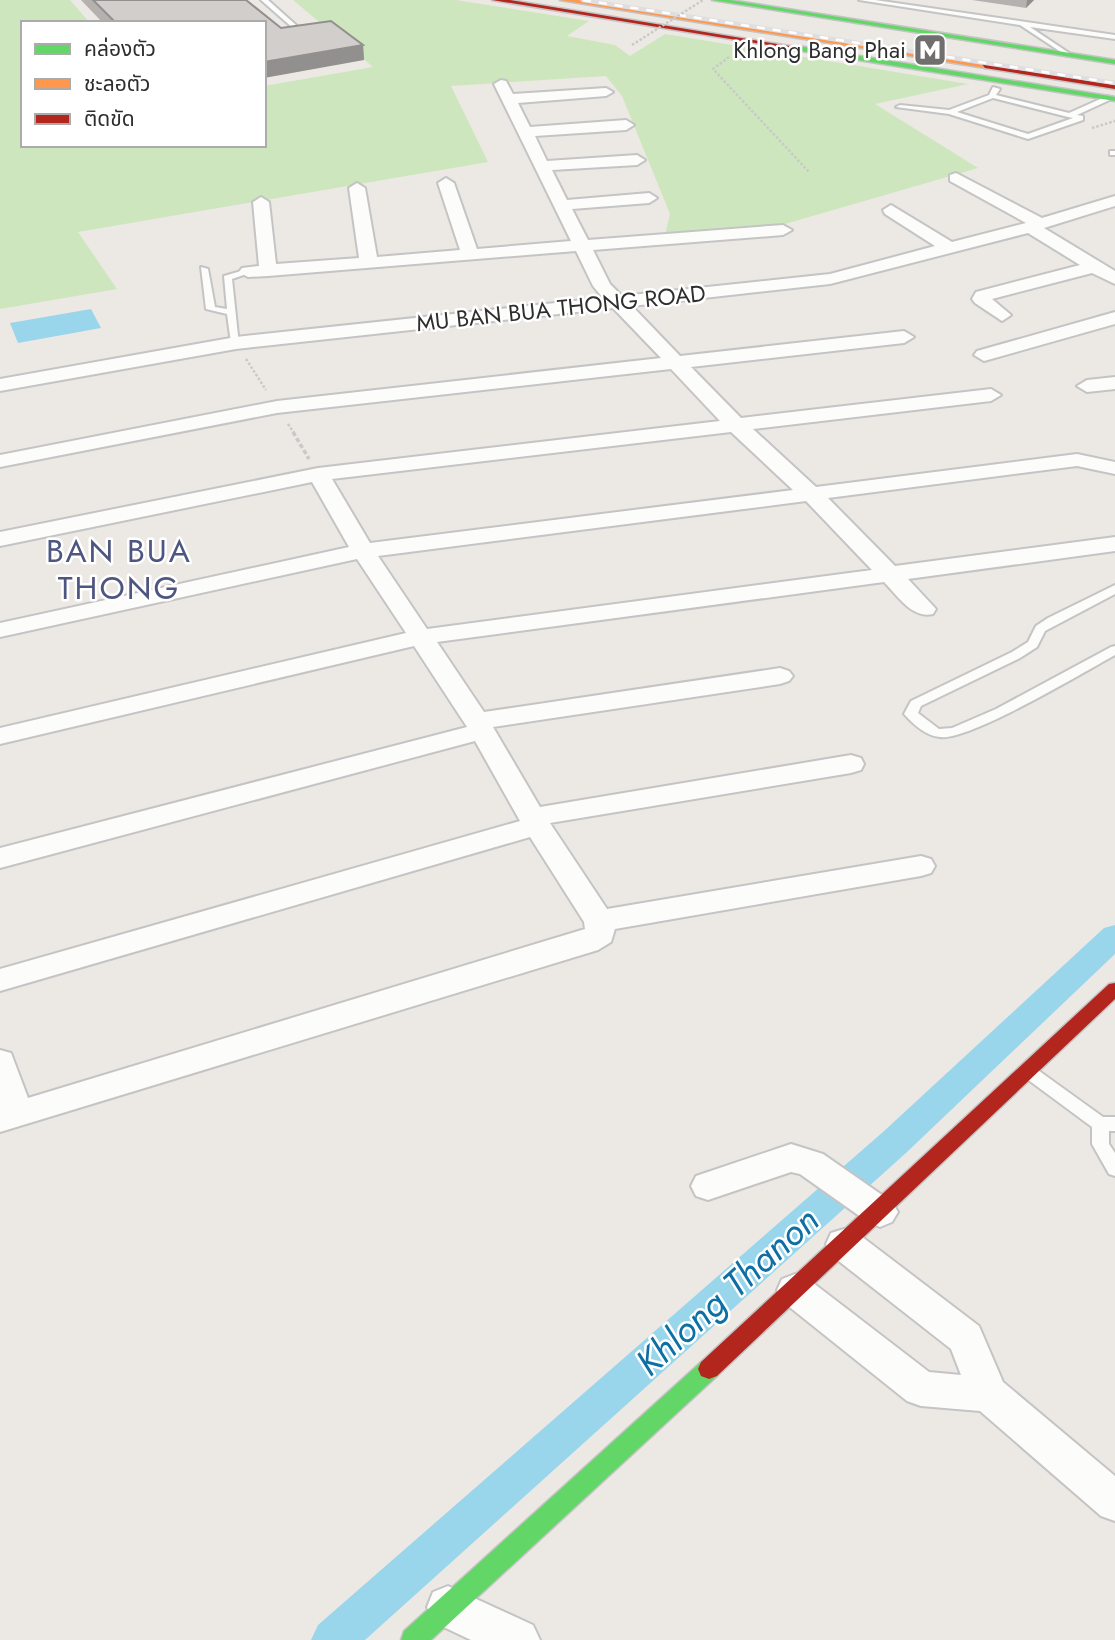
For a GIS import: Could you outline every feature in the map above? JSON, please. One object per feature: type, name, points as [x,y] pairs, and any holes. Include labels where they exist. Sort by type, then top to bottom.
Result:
[{"type":"main road","points":[[496,0],[1000,80],[1113,95]]},
{"type":"main road","points":[[533,0],[765,43]]},
{"type":"main road","points":[[564,0],[1113,95]]},
{"type":"main road","points":[[657,0],[1115,69]]},
{"type":"main road","points":[[701,0],[809,15]]},
{"type":"main road","points":[[716,0],[1115,62]]},
{"type":"main road","points":[[983,42],[1115,69]]},
{"type":"main road","points":[[414,1640],[880,1212],[1115,989]]},
{"type":"street","points":[[501,84],[511,99],[602,286],[673,362],[813,496],[924,609]]},
{"type":"street","points":[[511,99],[606,92]]},
{"type":"street","points":[[527,132],[626,125]]},
{"type":"street","points":[[544,166],[637,160]]},
{"type":"street","points":[[956,177],[1115,279]]},
{"type":"street","points":[[446,183],[470,255]]},
{"type":"street","points":[[356,188],[369,262]]},
{"type":"street","points":[[562,205],[649,198]]},
{"type":"street","name":"MU BAN BUA THONG ROAD","points":[[0,385],[236,343],[830,279],[1036,226],[1115,201]]},
{"type":"street","points":[[261,202],[268,271]]},
{"type":"street","points":[[891,210],[949,248]]},
{"type":"street","points":[[248,272],[783,230]]},
{"type":"street","points":[[1002,316],[981,299],[982,296],[1093,267]]},
{"type":"street","points":[[984,355],[1115,318]]},
{"type":"street","points":[[0,461],[277,407],[904,337]]},
{"type":"street","points":[[1087,386],[1115,383]]},
{"type":"street","points":[[0,539],[318,474],[990,395]]},
{"type":"street","points":[[0,630],[363,551],[813,496],[1077,460],[1115,468]]},
{"type":"street","points":[[0,1062],[8,1116],[587,942],[600,933],[599,921],[535,822],[480,726],[363,551],[318,474]]},
{"type":"street","points":[[0,736],[343,653],[421,637],[1115,544]]},
{"type":"street","points":[[0,858],[480,726],[780,676]]},
{"type":"street","points":[[0,980],[535,822],[851,764]]},
{"type":"street","points":[[599,921],[921,866]]},
{"type":"street","points":[[708,1186],[791,1158],[811,1164],[880,1212]]},
{"type":"street","points":[[844,1244],[966,1338],[988,1394],[1115,1502]]},
{"type":"street","points":[[795,1290],[921,1389],[988,1394]]},
{"type":"street","points":[[449,1608],[518,1640]]},
{"type":"lane","points":[[264,0],[304,35]]},
{"type":"lane","points":[[862,0],[1115,37]]},
{"type":"lane","points":[[1019,23],[1067,54]]},
{"type":"lane","points":[[992,96],[1000,80]]},
{"type":"lane","points":[[1070,115],[1113,95]]},
{"type":"lane","points":[[900,107],[950,112],[1028,137],[1080,118],[992,96],[950,112]]},
{"type":"lane","points":[[204,269],[211,309],[230,312]]},
{"type":"lane","points":[[236,343],[227,278],[248,272]]},
{"type":"lane","points":[[1115,589],[1040,629],[1032,644],[1016,656],[916,704],[911,714],[936,732],[950,733],[1022,700],[1115,650]]},
{"type":"lane","points":[[1028,1071],[1107,1124],[1101,1144],[1115,1169]]},
{"type":"path","points":[[632,45],[701,0]]},
{"type":"path","points":[[747,40],[713,69],[809,172]]},
{"type":"green space","points":[[0,0],[70,0],[88,21],[21,21],[21,147],[266,147],[266,86],[373,67],[293,0],[456,0],[589,21],[567,36],[615,45],[630,56],[665,34],[968,84],[875,104],[978,168],[785,224],[665,235],[670,214],[622,96],[606,76],[451,86],[488,162],[78,232],[117,289],[0,309]]},
{"type":"water","points":[[91,309],[101,328],[18,343],[10,323]]},
{"type":"building","points":[[93,0],[246,0],[281,28],[331,21],[363,45],[266,62],[266,21],[114,21]]},
{"type":"waterway","name":"Khlong Thanon","points":[[333,1640],[895,1142],[1115,936]]},
{"type":"railway","points":[[583,0],[1115,83]]},
{"type":"traffic: fast","points":[[716,0],[1115,62]]},
{"type":"traffic: fast","points":[[798,48],[1115,99]]},
{"type":"traffic: fast","points":[[413,1640],[709,1369]]},
{"type":"traffic: slow","points":[[564,0],[985,66]]},
{"type":"traffic: jam","points":[[496,0],[798,48]]},
{"type":"traffic: jam","points":[[985,66],[1115,87]]},
{"type":"traffic: jam","points":[[709,1369],[1115,989]]},
{"type":"place","name":"Khlong Bang Phai","points":[[930,50]]},
{"type":"district","name":"BAN BUA THONG","points":[[119,570]]}]
